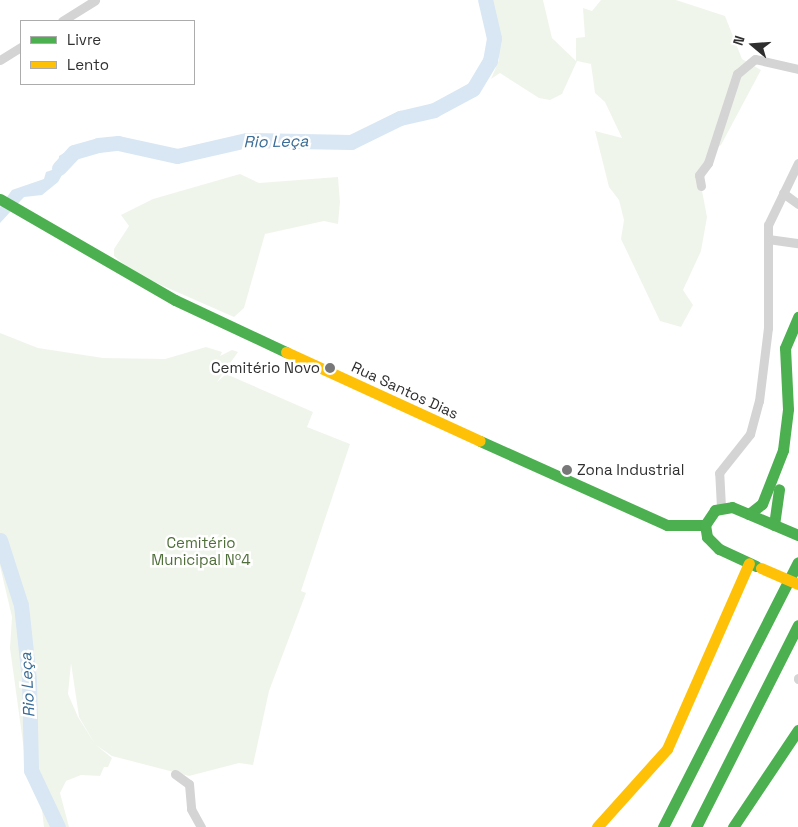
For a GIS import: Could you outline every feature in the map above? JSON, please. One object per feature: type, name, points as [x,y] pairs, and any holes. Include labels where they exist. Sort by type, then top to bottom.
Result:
[{"type":"main road","name":"Rua Santos Dias","points":[[0,199],[55,226],[175,300],[418,413],[666,525],[705,525]]},
{"type":"main road","points":[[749,514],[762,504],[781,458],[788,409],[786,348],[798,317]]},
{"type":"main road","points":[[778,526],[774,501],[797,425],[798,342]]},
{"type":"main road","points":[[798,535],[749,514],[721,507],[705,525],[711,543],[749,563],[798,584]]},
{"type":"main road","points":[[663,827],[798,562]]},
{"type":"main road","points":[[597,827],[667,750],[749,563]]},
{"type":"main road","points":[[696,827],[798,625]]},
{"type":"main road","points":[[733,827],[798,730]]},
{"type":"street","points":[[64,20],[95,0]]},
{"type":"street","points":[[0,60],[20,48]]},
{"type":"street","points":[[701,186],[699,175],[708,163],[737,74],[754,59],[798,69]]},
{"type":"street","points":[[721,507],[719,473],[750,434],[757,414],[768,328],[768,239],[770,219],[798,163]]},
{"type":"street","points":[[783,193],[798,204]]},
{"type":"street","points":[[768,239],[798,243]]},
{"type":"street","points":[[175,774],[189,784],[191,809],[201,827]]},
{"type":"green space","points":[[490,0],[543,0],[552,38],[576,61],[576,38],[585,37],[583,8],[592,11],[601,0],[676,0],[725,16],[742,59],[761,70],[721,145],[711,152],[699,175],[707,217],[701,251],[683,290],[693,305],[681,327],[660,321],[621,239],[624,220],[619,200],[609,187],[595,131],[622,138],[605,102],[595,93],[591,64],[577,61],[562,94],[550,100],[539,98],[500,73],[491,79],[499,60],[499,40]]},
{"type":"green space","points":[[240,174],[259,183],[338,177],[340,202],[338,224],[324,221],[265,234],[244,308],[234,317],[136,274],[114,256],[114,249],[129,226],[121,215],[153,199]]},
{"type":"green space","name":"Cemitério Municipal Nº4","points":[[0,333],[38,348],[103,358],[165,359],[206,347],[222,352],[220,356],[232,350],[238,352],[217,382],[226,374],[313,412],[307,427],[350,444],[301,591],[306,593],[269,691],[253,765],[239,763],[189,776],[112,756],[96,745],[112,758],[108,767],[104,767],[100,776],[81,775],[66,781],[60,793],[69,827],[44,827],[40,792],[30,775],[24,750],[10,648],[12,617],[0,566]],"holes":[[[71,663],[79,717],[95,744],[78,717],[68,694]]]},
{"type":"shaded area","points":[[69,150],[74,154],[58,182],[42,195],[24,197],[0,223],[0,207],[12,190],[44,179],[46,172],[58,168],[59,156]]},
{"type":"waterway","name":"Rio Leça","points":[[59,168],[74,152],[98,145],[118,143],[177,156],[247,140],[351,142],[400,118],[434,110],[473,89],[490,61],[494,38],[485,0]]},
{"type":"waterway","name":"Rio Leça","points":[[0,540],[21,605],[29,680],[31,770],[58,827]]},
{"type":"traffic: fast","points":[[0,199],[175,300],[286,352]]},
{"type":"traffic: fast","points":[[749,514],[762,504],[783,450],[788,409],[785,348],[798,317]]},
{"type":"traffic: fast","points":[[480,441],[667,525],[705,525]]},
{"type":"traffic: fast","points":[[774,525],[779,489]]},
{"type":"traffic: fast","points":[[756,566],[719,549],[707,537],[705,525],[715,510],[732,507],[798,535]]},
{"type":"traffic: fast","points":[[663,827],[798,562]]},
{"type":"traffic: fast","points":[[696,827],[798,625]]},
{"type":"traffic: fast","points":[[733,827],[798,730]]},
{"type":"traffic: slow","points":[[286,352],[480,441]]},
{"type":"traffic: slow","points":[[597,827],[667,749],[749,563]]},
{"type":"traffic: slow","points":[[761,568],[798,584]]},
{"type":"place","name":"Cemitério Novo","points":[[330,368]]},
{"type":"place","name":"Zona Industrial","points":[[567,470]]}]
